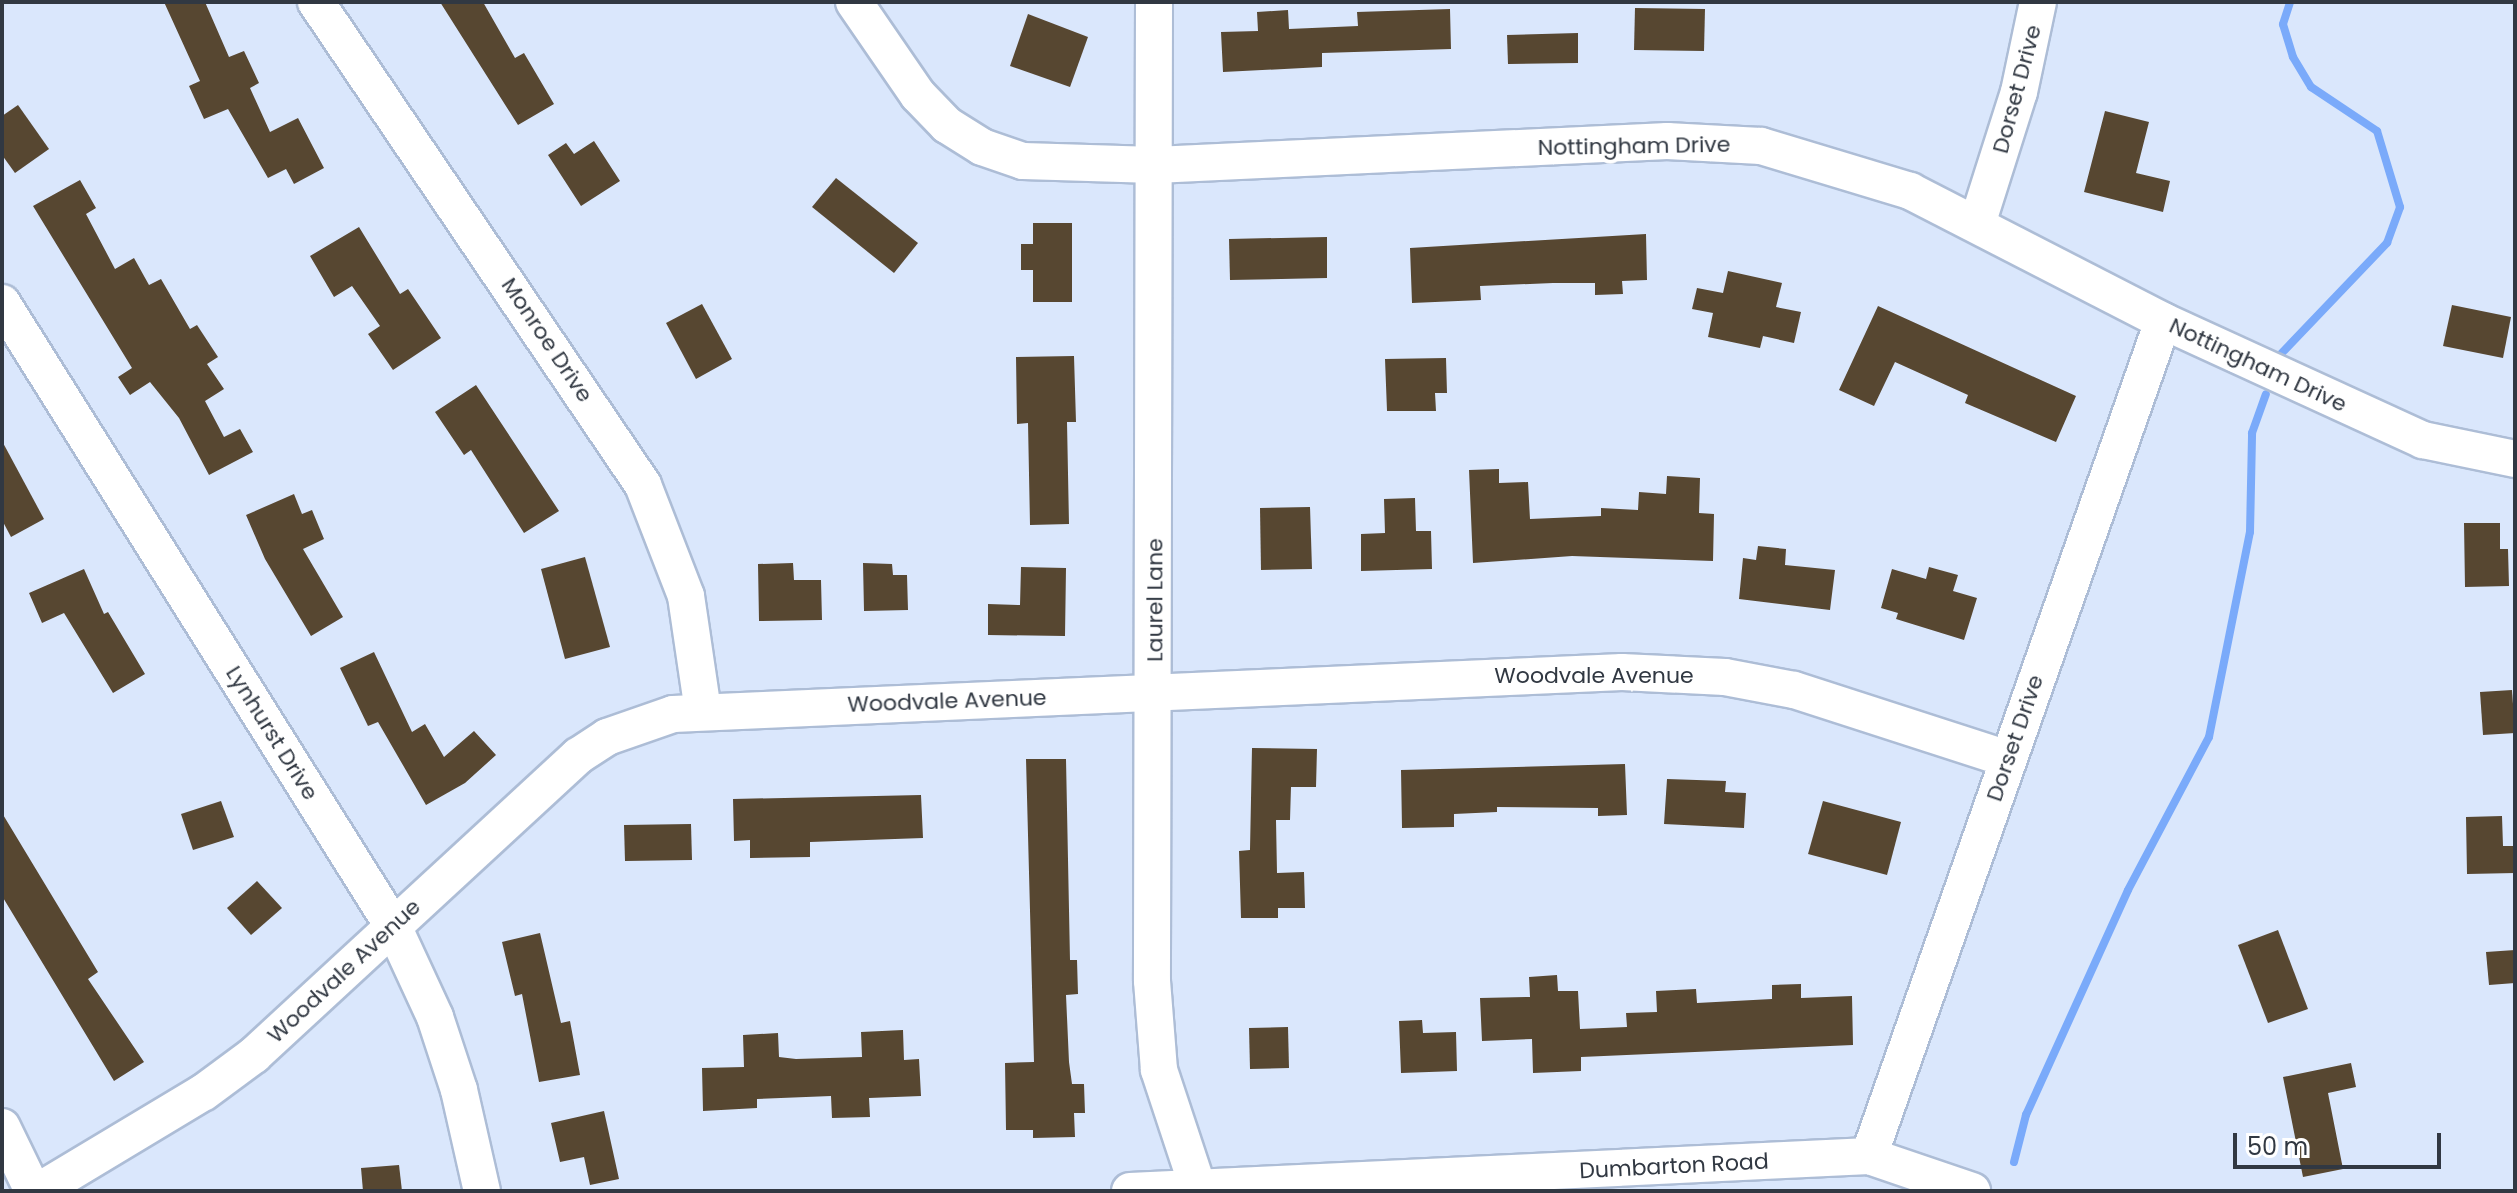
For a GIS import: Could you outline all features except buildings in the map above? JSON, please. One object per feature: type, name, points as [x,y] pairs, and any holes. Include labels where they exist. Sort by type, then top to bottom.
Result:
[{"type":"street","name":"Monroe Drive","points":[[316,2],[643,485],[686,596],[703,711]]},
{"type":"street","name":"Nottingham Drive","points":[[854,2],[918,95],[947,125],[982,147],[1023,161],[1058,165],[1155,165],[1716,141],[1802,155],[1893,183],[1978,221],[2163,321],[2423,440],[2515,459]]},
{"type":"street","name":"Laurel Lane","points":[[1154,2],[1155,692],[1152,981],[1159,1070],[1198,1190]]},
{"type":"street","name":"Dorset Drive","points":[[1978,221],[2019,92],[2038,2]]},
{"type":"street","name":"Lynhurst Drive","points":[[2,303],[393,926],[435,1017],[482,1191]]},
{"type":"street","name":"Dorset Drive","points":[[1869,1156],[2163,321]]},
{"type":"street","name":"Woodvale Avenue","points":[[36,1191],[204,1092],[254,1055],[578,756],[628,728],[703,711],[1514,674],[1725,677],[1794,690],[2008,759]]},
{"type":"street","points":[[2,1127],[36,1191]]},
{"type":"street","name":"Dumbarton Road","points":[[1130,1191],[1869,1156],[1972,1191]]},
{"type":"waterway","points":[[2278,357],[2387,243],[2400,207],[2377,131],[2311,87],[2293,57],[2283,24],[2290,2]]},
{"type":"waterway","points":[[2014,1162],[2026,1115],[2128,890],[2209,737],[2250,532],[2252,433],[2266,394]]}]
